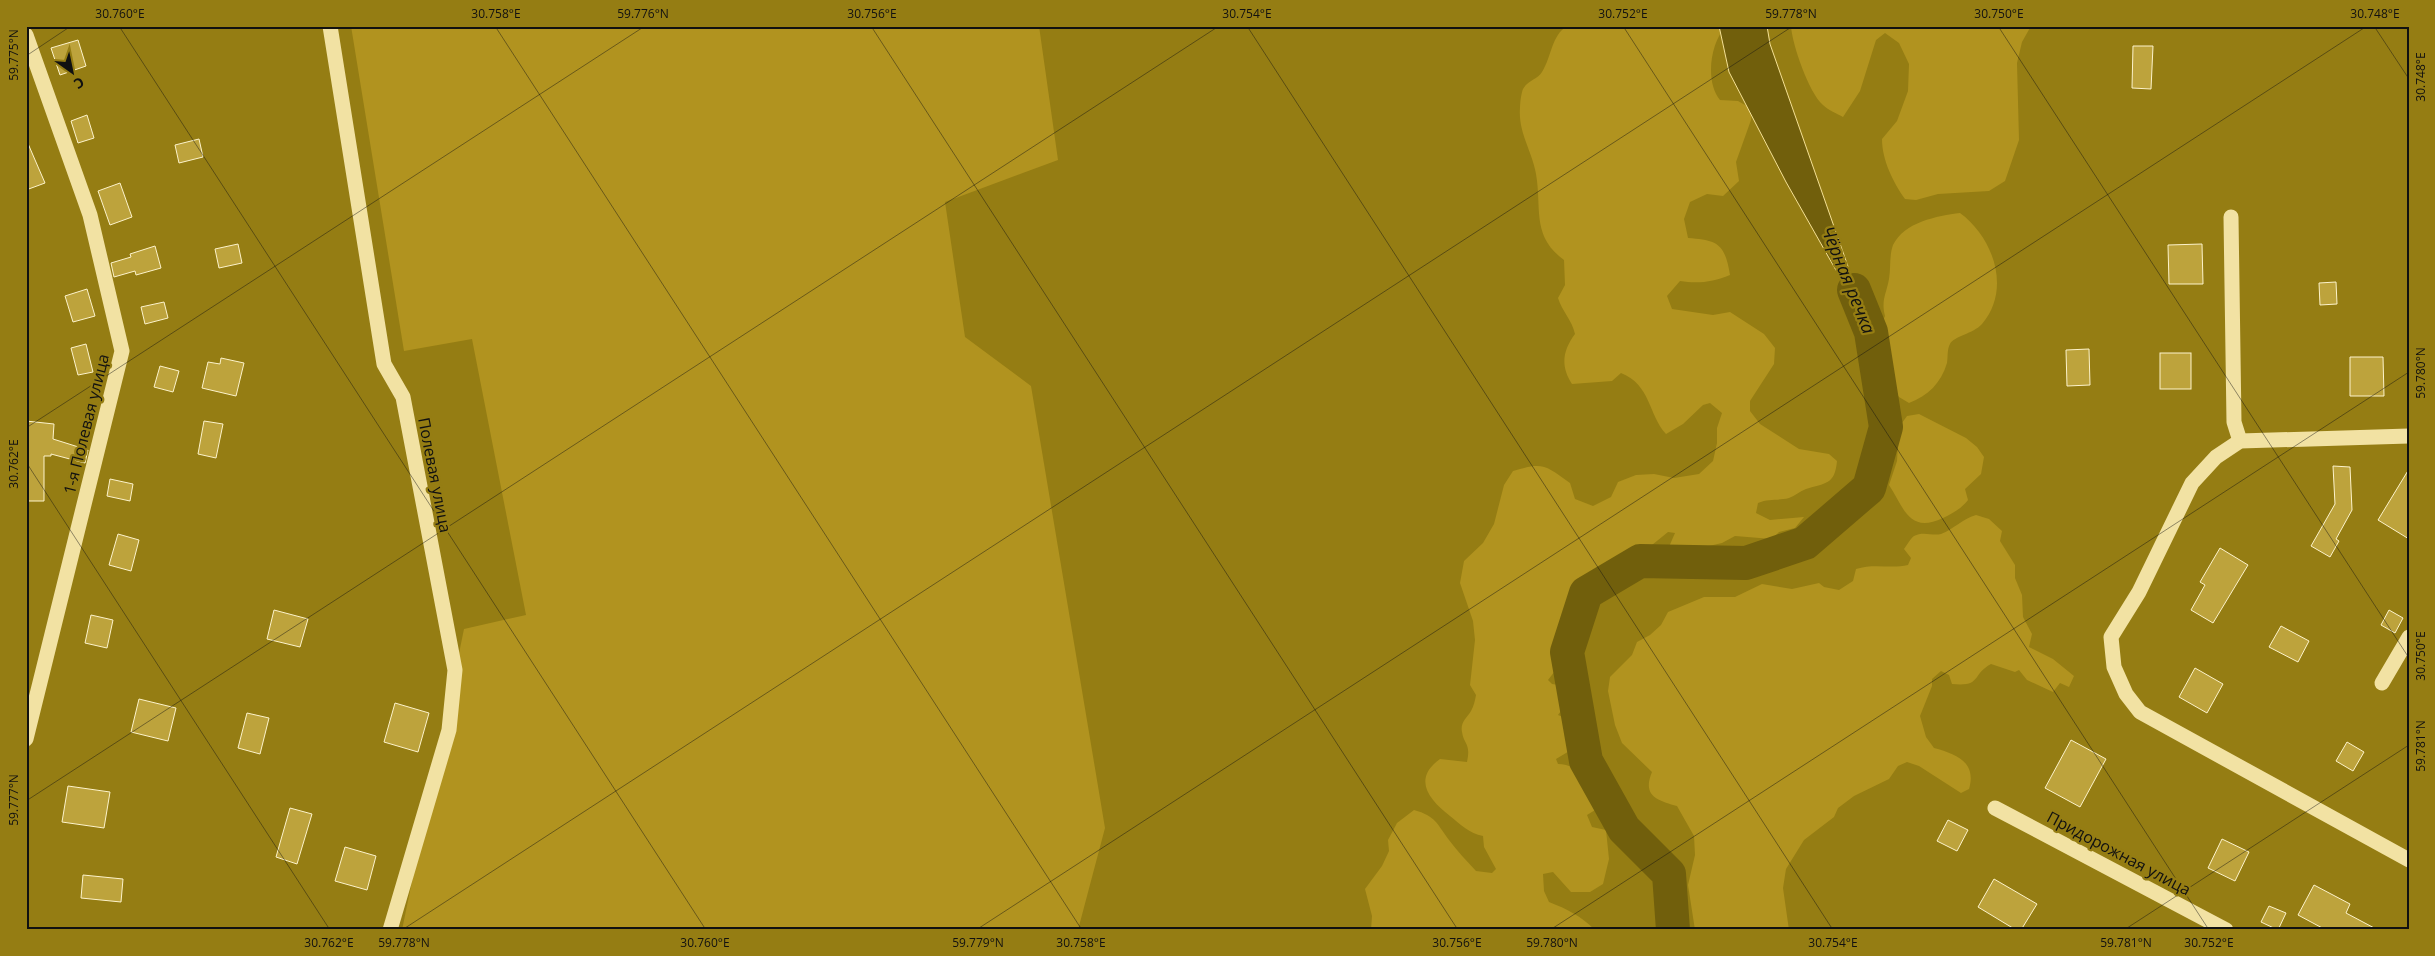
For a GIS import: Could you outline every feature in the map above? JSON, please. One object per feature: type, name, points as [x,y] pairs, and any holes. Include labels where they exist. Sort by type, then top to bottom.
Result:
[{"type":"street","name":"Полевая улица","points":[[330,26],[384,364],[403,397],[455,670],[449,730],[390,930]]},
{"type":"street","name":"1-я Полевая улица","points":[[26,35],[90,216],[122,351],[26,738]]},
{"type":"street","points":[[2231,217],[2234,422],[2240,441]]},
{"type":"street","points":[[2409,436],[2240,441],[2216,457],[2192,483],[2140,592],[2111,637],[2114,667],[2126,694],[2140,712],[2409,860]]},
{"type":"street","points":[[2382,683],[2409,637]]},
{"type":"street","name":"Придорожная улица","points":[[1995,808],[2226,930]]},
{"type":"shaded area","points":[[351,26],[1039,26],[1058,160],[945,202],[965,337],[1031,386],[1105,828],[1078,930],[402,930],[464,629],[526,615],[472,339],[404,351]]},
{"type":"shaded area","points":[[1567,26],[1726,26],[1716,42],[1713,52],[1711,63],[1712,83],[1720,100],[1738,101],[1752,109],[1751,120],[1736,162],[1739,181],[1723,196],[1707,194],[1690,202],[1684,219],[1688,238],[1713,242],[1722,250],[1726,256],[1730,275],[1705,282],[1680,281],[1667,296],[1672,309],[1713,315],[1730,312],[1764,334],[1775,348],[1774,364],[1750,401],[1750,411],[1760,424],[1799,449],[1829,454],[1837,461],[1836,469],[1831,479],[1824,484],[1804,490],[1789,498],[1758,503],[1756,513],[1770,520],[1804,517],[1795,528],[1779,532],[1772,539],[1735,536],[1722,543],[1681,552],[1668,549],[1675,533],[1668,532],[1652,545],[1628,554],[1610,573],[1576,592],[1563,627],[1568,654],[1548,680],[1552,684],[1559,685],[1565,692],[1566,704],[1558,715],[1586,726],[1588,734],[1586,741],[1556,759],[1558,764],[1566,765],[1580,772],[1595,791],[1600,807],[1587,815],[1592,827],[1606,830],[1609,859],[1603,884],[1590,892],[1571,892],[1553,872],[1543,874],[1544,891],[1549,902],[1574,913],[1595,930],[1371,930],[1372,916],[1365,889],[1382,866],[1389,851],[1388,840],[1397,823],[1414,810],[1432,818],[1476,871],[1492,873],[1496,869],[1484,847],[1483,836],[1465,828],[1442,810],[1430,796],[1425,782],[1427,774],[1440,759],[1467,762],[1468,748],[1462,729],[1463,723],[1473,707],[1476,695],[1470,685],[1475,640],[1473,621],[1460,583],[1464,561],[1483,543],[1494,524],[1504,485],[1513,471],[1538,466],[1549,469],[1570,483],[1575,499],[1593,506],[1611,497],[1618,482],[1636,475],[1654,474],[1674,478],[1699,474],[1713,461],[1717,443],[1717,428],[1722,413],[1710,403],[1703,405],[1683,424],[1666,434],[1660,426],[1644,392],[1631,378],[1621,373],[1612,381],[1572,384],[1568,377],[1565,358],[1568,346],[1575,334],[1572,324],[1558,298],[1565,285],[1564,260],[1554,251],[1542,231],[1536,174],[1520,117],[1520,101],[1523,89],[1542,72],[1558,35]]},
{"type":"shaded area","points":[[1791,26],[2031,26],[2022,42],[2017,63],[2019,140],[2005,181],[1989,191],[1938,194],[1916,200],[1905,199],[1889,170],[1882,147],[1882,139],[1897,121],[1908,91],[1909,64],[1899,43],[1885,33],[1876,40],[1860,91],[1843,117],[1825,107],[1812,90],[1798,56]]},
{"type":"shaded area","points":[[1960,213],[1972,223],[1989,249],[1995,264],[1996,295],[1991,310],[1982,324],[1952,341],[1948,351],[1947,363],[1941,377],[1933,388],[1922,397],[1909,403],[1899,397],[1892,389],[1886,376],[1885,362],[1878,349],[1877,334],[1885,316],[1884,301],[1893,245],[1898,237],[1913,226],[1932,218]]},
{"type":"shaded area","points":[[1919,414],[1966,438],[1977,447],[1984,457],[1981,474],[1965,489],[1968,500],[1957,510],[1943,518],[1922,523],[1915,521],[1909,516],[1889,485],[1897,461],[1899,427],[1907,416]]},
{"type":"shaded area","points":[[1976,515],[1989,519],[2002,531],[2000,541],[2015,565],[2015,578],[2022,595],[2023,617],[2032,634],[2029,647],[2053,659],[2074,676],[2069,687],[2060,683],[2053,692],[2027,680],[2019,670],[2015,672],[1991,664],[1968,684],[1952,684],[1949,675],[1941,671],[1932,679],[1932,686],[1920,716],[1926,737],[1934,748],[1957,756],[1967,766],[1971,780],[1969,789],[1961,793],[1919,766],[1907,762],[1898,766],[1889,779],[1854,796],[1838,808],[1834,817],[1804,840],[1786,869],[1783,888],[1789,930],[1695,930],[1688,885],[1695,855],[1694,836],[1677,806],[1663,802],[1653,796],[1649,787],[1652,772],[1622,743],[1615,725],[1608,691],[1610,677],[1632,655],[1637,642],[1650,635],[1661,625],[1668,612],[1704,597],[1735,597],[1762,584],[1792,589],[1819,583],[1824,587],[1839,590],[1853,581],[1856,569],[1869,566],[1908,565],[1911,558],[1904,549],[1914,536],[1941,534]]},
{"type":"water","points":[[1719,26],[1767,26],[1770,44],[1871,332],[1786,182],[1729,72]]},
{"type":"building","points":[[78,40],[86,66],[60,75],[51,48]]},
{"type":"building","points":[[2133,46],[2153,46],[2151,89],[2132,88]]},
{"type":"building","points":[[87,115],[94,138],[78,143],[71,121]]},
{"type":"building","points":[[26,139],[45,183],[26,190]]},
{"type":"building","points":[[199,139],[203,157],[179,163],[175,145]]},
{"type":"building","points":[[120,183],[132,217],[110,225],[98,191]]},
{"type":"building","points":[[238,244],[242,263],[219,268],[215,249]]},
{"type":"building","points":[[2202,244],[2203,284],[2169,284],[2168,245]]},
{"type":"building","points":[[155,246],[161,268],[136,275],[135,271],[114,277],[111,263],[131,257],[130,254]]},
{"type":"building","points":[[2336,282],[2337,304],[2320,305],[2319,283]]},
{"type":"building","points":[[87,289],[95,316],[73,322],[65,296]]},
{"type":"building","points":[[164,302],[168,318],[145,324],[141,307]]},
{"type":"building","points":[[86,344],[93,372],[78,375],[71,348]]},
{"type":"building","points":[[2089,349],[2090,385],[2067,386],[2066,350]]},
{"type":"building","points":[[2160,353],[2191,353],[2191,389],[2160,389]]},
{"type":"building","points":[[2350,357],[2383,357],[2384,396],[2350,396]]},
{"type":"building","points":[[221,358],[244,363],[236,396],[202,388],[208,362],[220,364]]},
{"type":"building","points":[[160,366],[179,371],[173,392],[154,387]]},
{"type":"building","points":[[26,421],[54,424],[53,439],[88,450],[85,463],[51,454],[51,456],[44,456],[44,501],[26,501]]},
{"type":"building","points":[[204,421],[223,424],[216,458],[198,454]]},
{"type":"building","points":[[2333,466],[2350,467],[2352,510],[2336,539],[2339,541],[2330,557],[2311,546],[2335,504]]},
{"type":"building","points":[[2409,469],[2409,539],[2378,520]]},
{"type":"building","points":[[110,479],[133,484],[130,501],[107,496]]},
{"type":"building","points":[[118,534],[139,540],[131,571],[109,565]]},
{"type":"building","points":[[2220,548],[2248,565],[2213,623],[2191,610],[2205,585],[2200,582]]},
{"type":"building","points":[[274,610],[308,619],[300,647],[267,639]]},
{"type":"building","points":[[2389,610],[2403,618],[2395,633],[2381,625]]},
{"type":"building","points":[[91,615],[113,620],[107,648],[85,643]]},
{"type":"building","points":[[2281,626],[2309,641],[2298,662],[2269,647]]},
{"type":"building","points":[[2195,668],[2223,684],[2207,713],[2179,697]]},
{"type":"building","points":[[139,699],[176,708],[168,741],[131,732]]},
{"type":"building","points":[[395,703],[429,713],[418,752],[384,742]]},
{"type":"building","points":[[247,713],[269,718],[260,754],[238,748]]},
{"type":"building","points":[[2071,740],[2106,759],[2080,807],[2045,788]]},
{"type":"building","points":[[2347,742],[2364,752],[2353,771],[2336,761]]},
{"type":"building","points":[[68,786],[110,792],[104,828],[62,822]]},
{"type":"building","points":[[290,808],[312,814],[297,864],[276,857]]},
{"type":"building","points":[[1948,820],[1968,830],[1957,851],[1937,841]]},
{"type":"building","points":[[2222,839],[2249,852],[2235,881],[2208,868]]},
{"type":"building","points":[[345,847],[376,856],[367,890],[335,881]]},
{"type":"building","points":[[83,875],[123,879],[121,902],[81,898]]},
{"type":"building","points":[[1994,879],[2037,904],[2021,930],[2016,930],[1978,907]]},
{"type":"building","points":[[2314,885],[2350,904],[2346,913],[2378,930],[2326,930],[2298,915]]},
{"type":"building","points":[[2269,906],[2286,913],[2278,930],[2261,922]]},
{"type":"waterway","name":"Чёрная речка","points":[[1673,930],[1669,874],[1624,829],[1586,761],[1567,652],[1586,593],[1640,561],[1746,563],[1805,543],[1869,488],[1886,427],[1871,332],[1854,290]]}]
